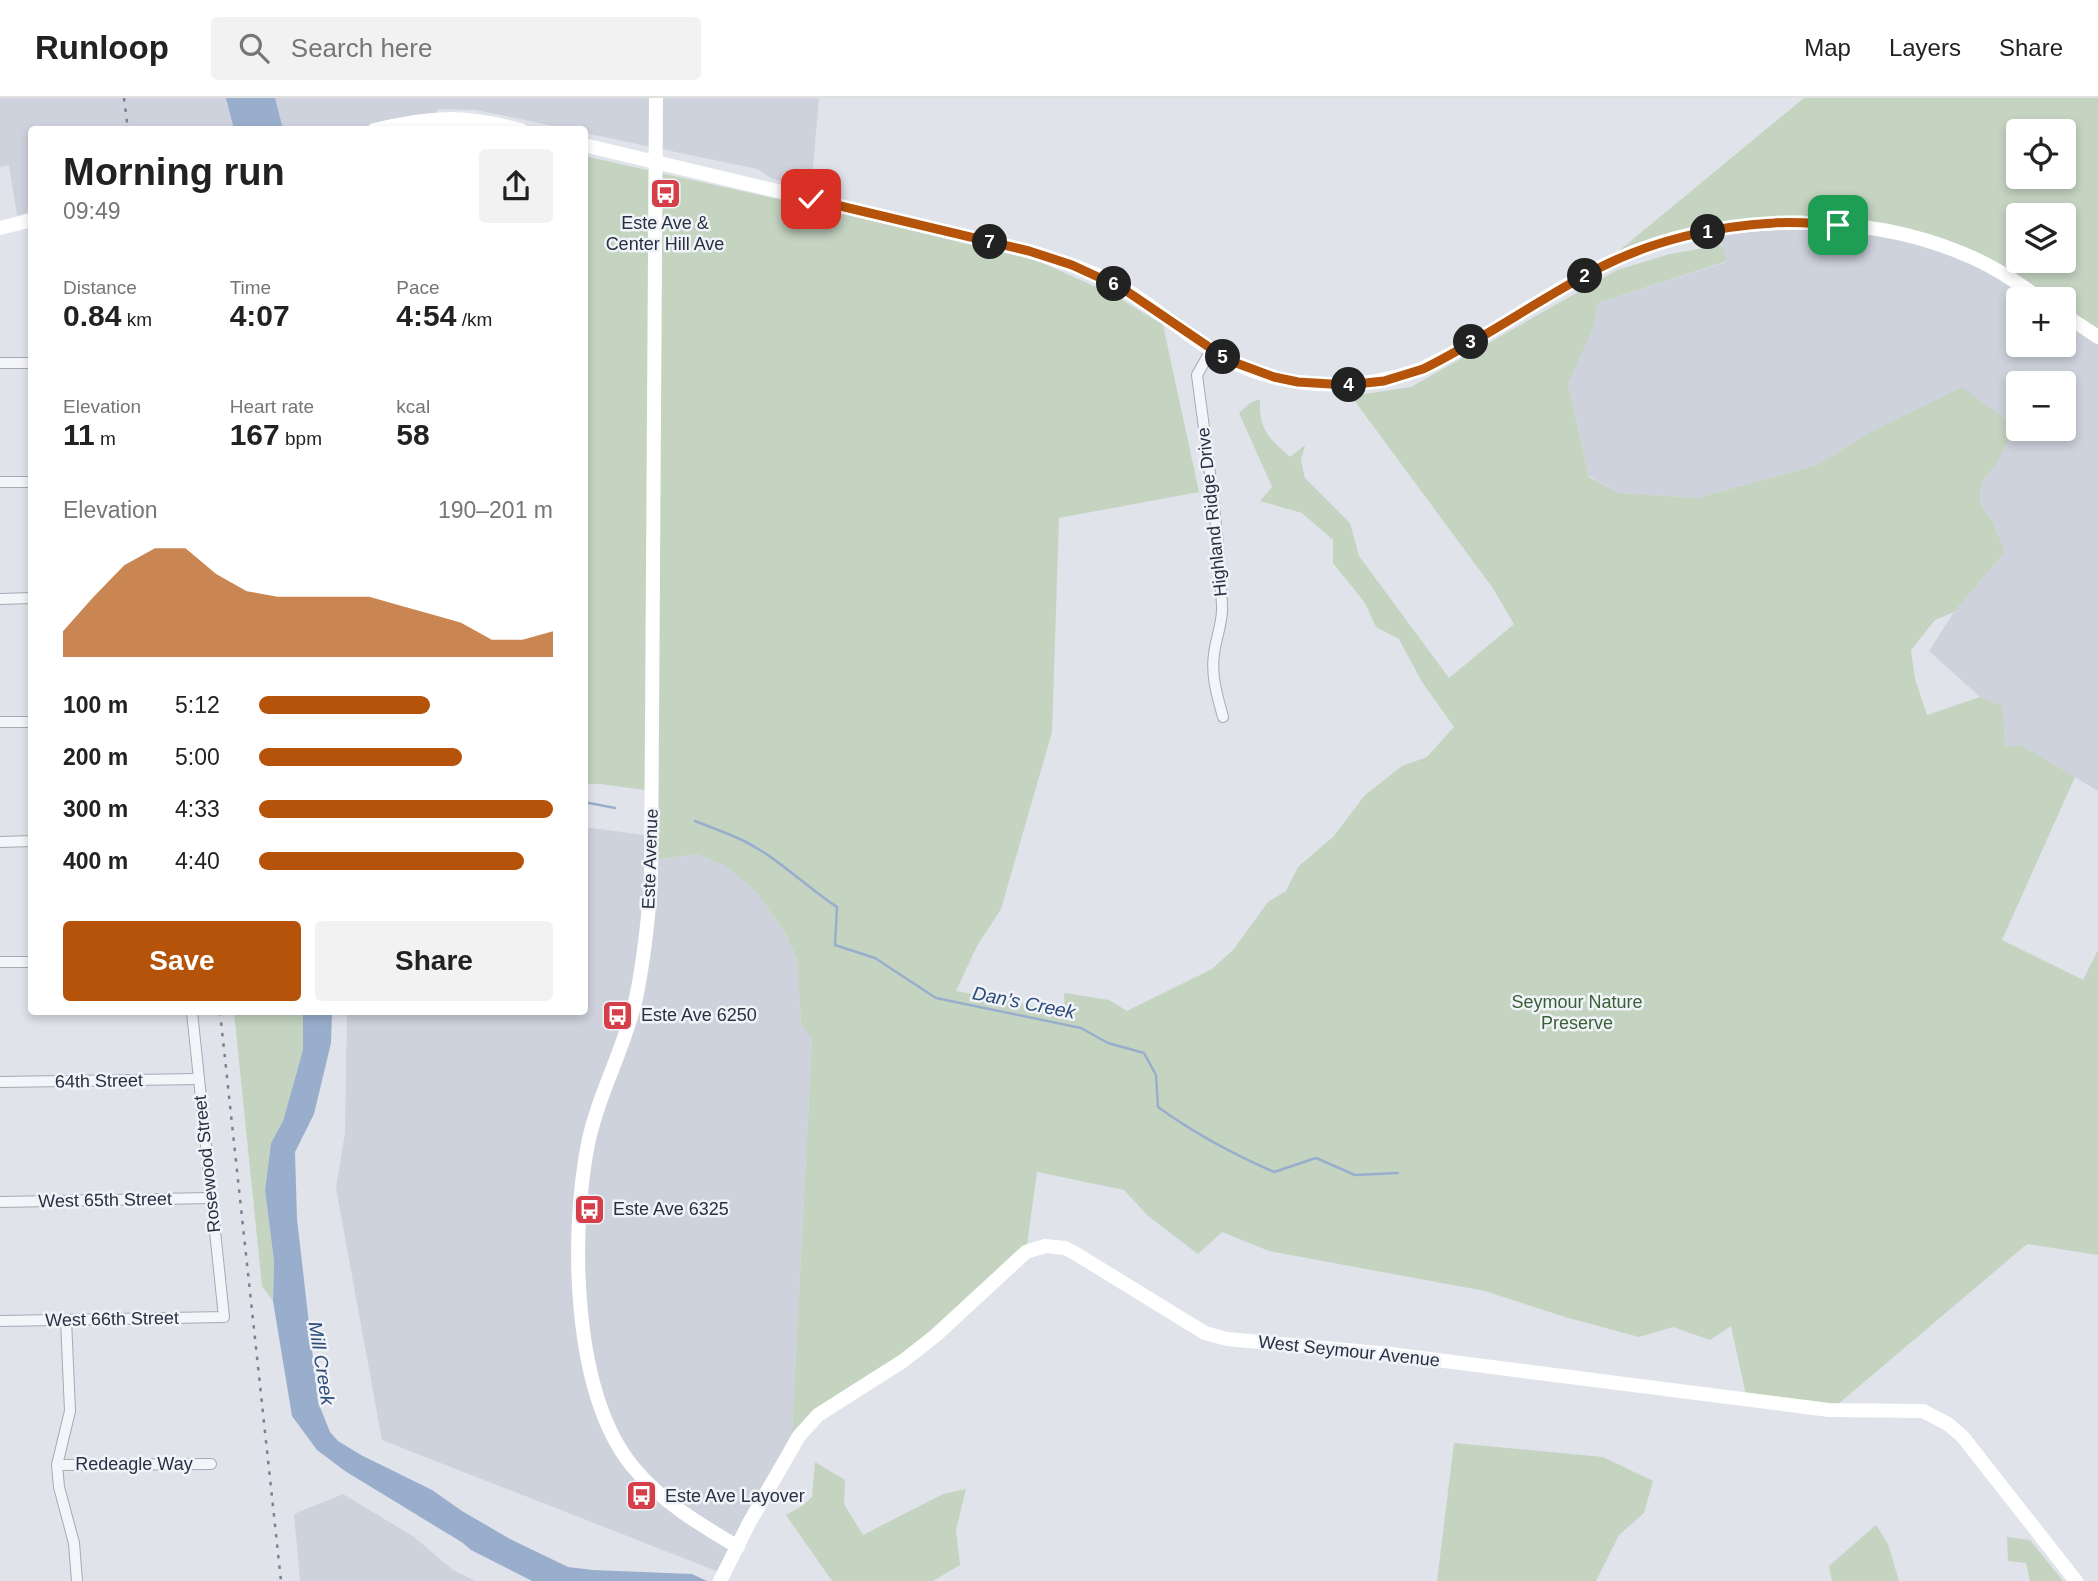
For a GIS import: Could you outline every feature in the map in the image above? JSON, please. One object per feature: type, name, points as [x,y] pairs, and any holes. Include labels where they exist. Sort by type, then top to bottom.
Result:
[{"type":"street","name":"Este Avenue","points":[[656,98],[649,903],[636,998],[588,1141],[578,1226],[578,1259],[588,1362],[600,1407],[610,1431],[631,1465],[663,1498],[681,1513],[738,1547]]},
{"type":"street","points":[[393,126],[435,117],[459,118],[500,126]]},
{"type":"street","points":[[588,146],[1029,251],[1072,265],[1122,288],[1211,350],[1251,370],[1298,382],[1347,385],[1403,376],[1437,361],[1620,258],[1642,249],[1709,232],[1775,222],[1871,229],[1938,244],[1984,263],[2022,287]]},
{"type":"street","points":[[0,228],[28,221]]},
{"type":"street","points":[[2076,323],[2098,337]]},
{"type":"street","name":"Highland Ridge Drive","points":[[1211,350],[1197,375],[1218,544],[1223,618],[1213,657],[1213,684],[1223,717]]},
{"type":"street","points":[[0,363],[28,363]]},
{"type":"street","points":[[0,482],[28,482]]},
{"type":"street","points":[[0,599],[28,598]]},
{"type":"street","points":[[0,723],[28,722]]},
{"type":"street","points":[[0,842],[28,841]]},
{"type":"street","points":[[0,962],[28,962]]},
{"type":"street","name":"Rosewood Street","points":[[191,1015],[224,1317]]},
{"type":"street","name":"64th Street","points":[[0,1082],[199,1079]]},
{"type":"street","name":"West 65th Street","points":[[0,1202],[211,1198]]},
{"type":"street","name":"West Seymour Avenue","points":[[722,1577],[799,1436],[818,1415],[903,1361],[935,1336],[1019,1257],[1037,1247],[1053,1246],[1073,1252],[1205,1333],[1227,1339],[1390,1354],[1829,1410],[1923,1411],[1948,1424],[1963,1437],[2076,1581]]},
{"type":"street","name":"West 66th Street","points":[[0,1321],[224,1317]]},
{"type":"street","points":[[66,1320],[70,1412],[57,1465],[59,1487],[74,1543],[77,1581]]},
{"type":"street","name":"Redeagle Way","points":[[57,1465],[211,1464]]},
{"type":"shaded area","points":[[0,98],[819,98],[811,191],[771,178],[757,169],[588,134],[588,126],[553,126],[476,110],[437,109],[436,126],[28,126],[28,212],[17,216],[9,165],[0,167]]},
{"type":"shaded area","points":[[1775,222],[1939,244],[2019,287],[2006,287],[2006,357],[2076,357],[2076,323],[2098,337],[2098,791],[2021,745],[2005,748],[2003,706],[1980,697],[1929,651],[1954,612],[2005,552],[1993,523],[1980,503],[1981,484],[2008,441],[2076,441],[2076,371],[2006,371],[2006,428],[1865,435],[1817,465],[1697,498],[1619,493],[1589,476],[1568,384],[1593,329],[1598,303],[1726,262],[1721,245],[1725,229]]},
{"type":"shaded area","points":[[588,827],[651,836],[666,859],[696,854],[726,866],[758,894],[786,935],[797,959],[801,1023],[812,1039],[791,1451],[724,1574],[382,1440],[336,1188],[345,1133],[347,1015],[588,1015]]},
{"type":"shaded area","points":[[343,1494],[414,1537],[453,1570],[475,1581],[300,1581],[294,1514]]},
{"type":"green space","points":[[1804,98],[2098,98],[2098,337],[2076,323],[2076,287],[2024,287],[2006,275],[1871,229],[1742,226],[1598,268]]},
{"type":"green space","name":"Seymour Nature Preserve","points":[[588,157],[1038,261],[1114,295],[1163,325],[1199,492],[1059,518],[1052,732],[1001,909],[977,946],[956,991],[1065,1012],[1064,993],[1109,1000],[1127,1011],[1212,969],[1233,950],[1268,902],[1286,891],[1298,867],[1333,837],[1365,795],[1402,766],[1427,757],[1454,727],[1422,682],[1399,639],[1376,627],[1365,603],[1333,563],[1333,540],[1302,513],[1260,501],[1272,487],[1239,413],[1250,403],[1260,399],[1263,426],[1276,444],[1290,457],[1305,445],[1301,461],[1305,478],[1350,523],[1359,556],[1449,678],[1514,624],[1492,587],[1351,396],[1411,387],[1617,270],[1670,254],[1721,245],[1727,261],[1598,303],[1593,329],[1568,384],[1589,477],[1619,493],[1697,498],[1817,465],[1865,435],[1962,387],[2006,420],[2006,441],[2008,441],[1981,484],[1980,503],[1993,523],[2005,552],[1954,612],[1935,620],[1911,650],[1915,679],[1927,715],[1980,697],[2003,706],[2005,747],[2021,745],[2075,777],[2002,940],[2083,980],[2098,950],[2098,1255],[2027,1244],[1831,1410],[1747,1400],[1731,1326],[1710,1340],[1673,1327],[1639,1337],[1485,1291],[1269,1251],[1222,1232],[1198,1254],[1148,1216],[1124,1190],[1037,1172],[1026,1252],[935,1336],[830,1405],[791,1451],[812,1039],[801,1023],[797,959],[786,935],[758,894],[726,866],[696,854],[651,861],[652,791],[588,784]]},
{"type":"green space","points":[[234,1015],[303,1015],[303,1050],[283,1121],[271,1143],[265,1189],[274,1261],[273,1301],[262,1286]]},
{"type":"green space","points":[[1454,1443],[1603,1457],[1653,1481],[1644,1513],[1619,1535],[1596,1581],[1437,1581]]},
{"type":"green space","points":[[815,1462],[845,1480],[844,1504],[863,1535],[943,1494],[966,1489],[956,1530],[960,1565],[933,1581],[832,1581],[786,1515],[812,1497]]},
{"type":"green space","points":[[1876,1525],[1888,1544],[1899,1581],[1832,1581],[1829,1566]]},
{"type":"green space","points":[[2007,1537],[2030,1540],[2063,1581],[2030,1581],[2026,1563],[2008,1561]]},
{"type":"water","points":[[226,98],[275,98],[282,126],[233,126]]},
{"type":"water","points":[[303,1015],[332,1015],[331,1043],[314,1114],[295,1152],[297,1219],[318,1402],[330,1432],[338,1441],[361,1455],[432,1490],[510,1539],[568,1567],[692,1574],[707,1581],[532,1581],[471,1550],[345,1471],[317,1450],[292,1416],[273,1301],[274,1261],[265,1190],[271,1143],[283,1121],[303,1050]]},
{"type":"waterway","name":"Dan’s Creek","points":[[588,803],[615,808]]},
{"type":"waterway","name":"Dan’s Creek","points":[[695,821],[755,847],[837,907],[835,945],[875,958],[936,998],[1081,1028],[1108,1043],[1144,1053],[1156,1075],[1158,1107],[1200,1135],[1244,1158],[1274,1172],[1316,1158],[1355,1175],[1398,1173]]},
{"type":"railway","points":[[124,98],[128,126]]},
{"type":"railway","points":[[220,1015],[281,1581]]},
{"type":"place","name":"Este Ave & Center Hill Ave","points":[[665,193]]},
{"type":"place","name":"Este Ave 6250","points":[[618,1015]]},
{"type":"place","name":"Este Ave 6325","points":[[590,1209]]},
{"type":"place","name":"Este Ave Layover","points":[[642,1496]]},
{"type":"route","points":[[811,199],[1029,251],[1072,265],[1122,288],[1228,360],[1274,377],[1298,382],[1347,385],[1384,381],[1423,369],[1598,268],[1642,249],[1742,226],[1775,222],[1838,225]]},
{"type":"water label","name":"Mill Creek","points":[[322,1363]]}]
